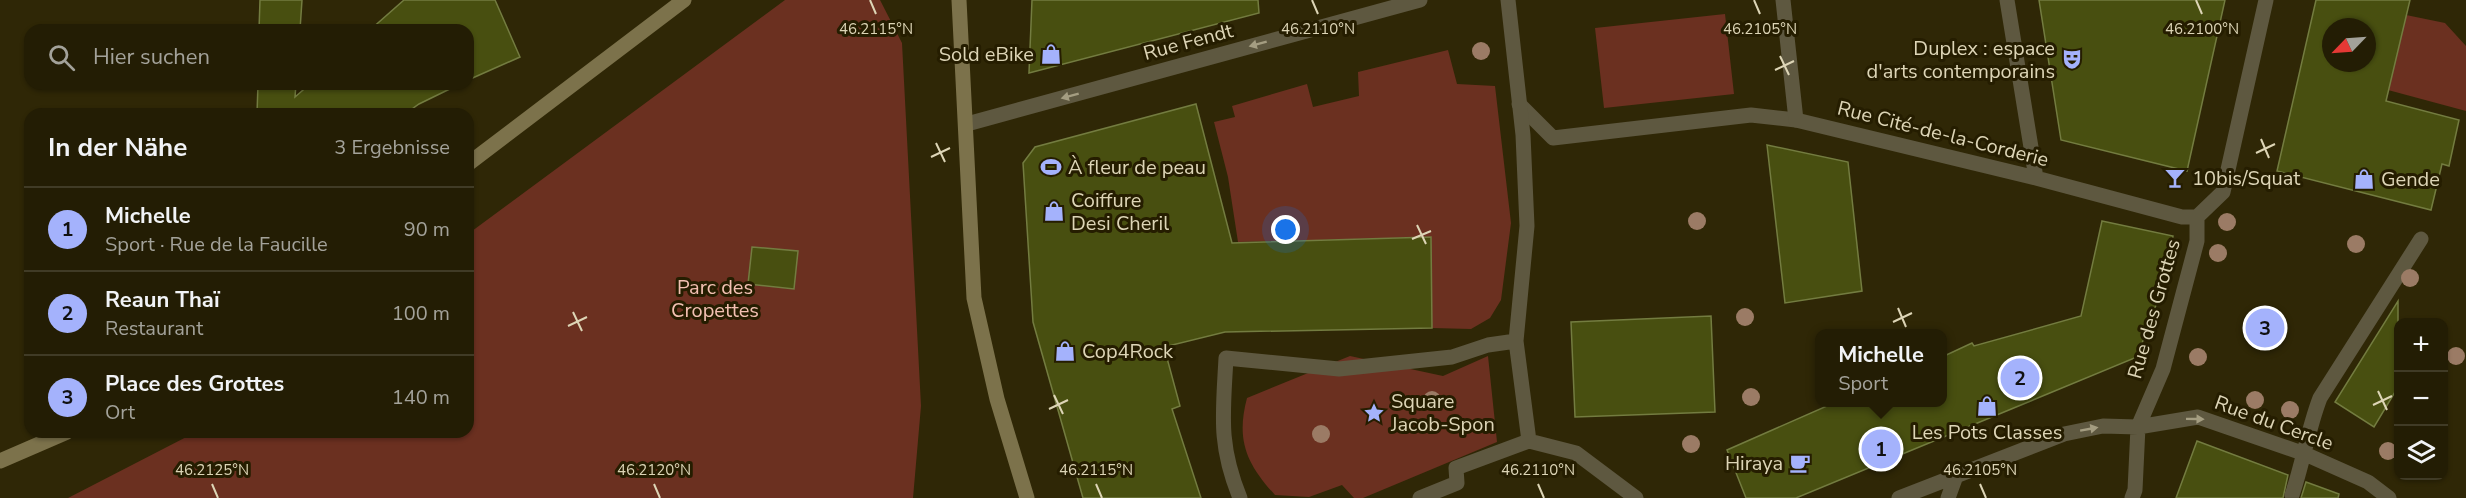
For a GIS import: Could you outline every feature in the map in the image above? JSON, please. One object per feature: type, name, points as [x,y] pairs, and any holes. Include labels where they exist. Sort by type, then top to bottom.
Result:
[{"type":"main road","points":[[474,159],[684,0]]},
{"type":"main road","points":[[959,0],[974,298],[997,399],[1027,498]]},
{"type":"main road","points":[[0,461],[53,438]]},
{"type":"street","name":"Rue Fendt","points":[[967,124],[1420,0]]},
{"type":"street","points":[[1508,0],[1523,135],[1527,226],[1516,341],[1529,441]]},
{"type":"street","points":[[1783,0],[1796,120]]},
{"type":"street","points":[[2007,0],[2036,178]]},
{"type":"street","name":"Rue des Grottes","points":[[2132,498],[2138,427],[2163,369],[2197,242],[2197,217],[2223,192],[2266,0]]},
{"type":"street","name":"Rue Cité-de-la-Corderie","points":[[1519,104],[1553,138],[1751,115],[1796,120],[2036,178],[2182,217],[2197,217]]},
{"type":"street","points":[[2292,495],[2305,454],[2309,426],[2320,398],[2421,239]]},
{"type":"street","points":[[1240,498],[1228,468],[1222,429],[1226,358],[1339,369],[1452,357],[1488,345],[1516,341]]},
{"type":"street","name":"Rue du Cercle","points":[[1899,498],[2064,434],[2103,426],[2138,427],[2198,417],[2305,454],[2368,482],[2389,498]]},
{"type":"street","points":[[1420,498],[1457,483],[1456,468],[1529,441],[1576,453],[1636,498]]},
{"type":"street","points":[[1948,498],[1956,476]]},
{"type":"green space","name":"Parc des Cropettes","points":[[785,0],[880,0],[902,43],[921,406],[913,498],[68,498],[184,438],[474,438],[474,230]]},
{"type":"green space","points":[[1725,14],[1734,94],[1604,108],[1595,28]]},
{"type":"green space","points":[[2406,15],[2445,23],[2466,46],[2466,111],[2388,90]]},
{"type":"green space","points":[[1448,50],[1457,84],[1495,86],[1511,223],[1501,300],[1490,318],[1471,329],[1432,328],[1430,237],[1238,242],[1228,177],[1214,122],[1235,117],[1232,106],[1307,84],[1313,107],[1359,96],[1358,72]]},
{"type":"green space","points":[[1350,356],[1443,376],[1488,356],[1497,442],[1363,498],[1354,498],[1342,485],[1309,497],[1275,495],[1257,472],[1246,450],[1243,426],[1247,398]]},
{"type":"building","points":[[260,0],[302,0],[300,24],[259,24]]},
{"type":"building","points":[[404,0],[495,0],[520,57],[474,77],[474,24],[377,24]]},
{"type":"building","points":[[1032,0],[1258,0],[1259,13],[1029,73]]},
{"type":"building","points":[[2039,0],[2225,0],[2187,171],[2061,140]]},
{"type":"building","points":[[2316,0],[2410,0],[2386,101],[2459,120],[2449,166],[2442,164],[2431,210],[2277,171]]},
{"type":"building","points":[[258,90],[296,90],[295,97],[303,90],[448,90],[413,108],[257,108]]},
{"type":"building","points":[[1196,104],[1232,243],[1431,237],[1432,328],[1225,332],[1164,347],[1180,406],[1172,409],[1201,498],[1083,498],[1033,322],[1023,163],[1035,147]]},
{"type":"building","points":[[1767,145],[1848,162],[1862,291],[1785,303]]},
{"type":"building","points":[[2102,221],[2173,236],[2160,294],[2137,357],[1796,498],[1746,498],[1727,450],[1825,407],[1947,407],[1947,355],[1972,343],[1974,346],[2081,316]]},
{"type":"building","points":[[752,247],[798,251],[794,289],[748,284]]},
{"type":"building","points":[[2398,301],[2398,318],[2394,318],[2394,394],[2374,427],[2335,402]]},
{"type":"building","points":[[1711,316],[1715,412],[1575,417],[1571,322]]},
{"type":"building","points":[[2197,441],[2288,475],[2283,498],[2176,498]]},
{"type":"building","points":[[2306,482],[2339,494],[2338,498],[2301,498]]},
{"type":"place","name":"Sold eBike","points":[[1051,54]]},
{"type":"place","name":"Duplex : espace d'arts contemporains","points":[[2072,59]]},
{"type":"place","name":"À fleur de peau","points":[[1051,167]]},
{"type":"place","name":"10bis/Squat","points":[[2175,178]]},
{"type":"place","name":"Gende","points":[[2364,179]]},
{"type":"place","name":"Coiffure Desi Cheril","points":[[1054,211]]},
{"type":"place","name":"Place des Grottes","points":[[2265,328]]},
{"type":"place","name":"Cop4Rock","points":[[1065,351]]},
{"type":"place","name":"Reaun Thaï","points":[[2020,378]]},
{"type":"place","name":"Les Pots Classes","points":[[1987,406]]},
{"type":"place","name":"Square Jacob-Spon","points":[[1374,413]]},
{"type":"place","name":"Michelle","points":[[1881,449]]},
{"type":"place","name":"Hiraya","points":[[1800,463]]}]
